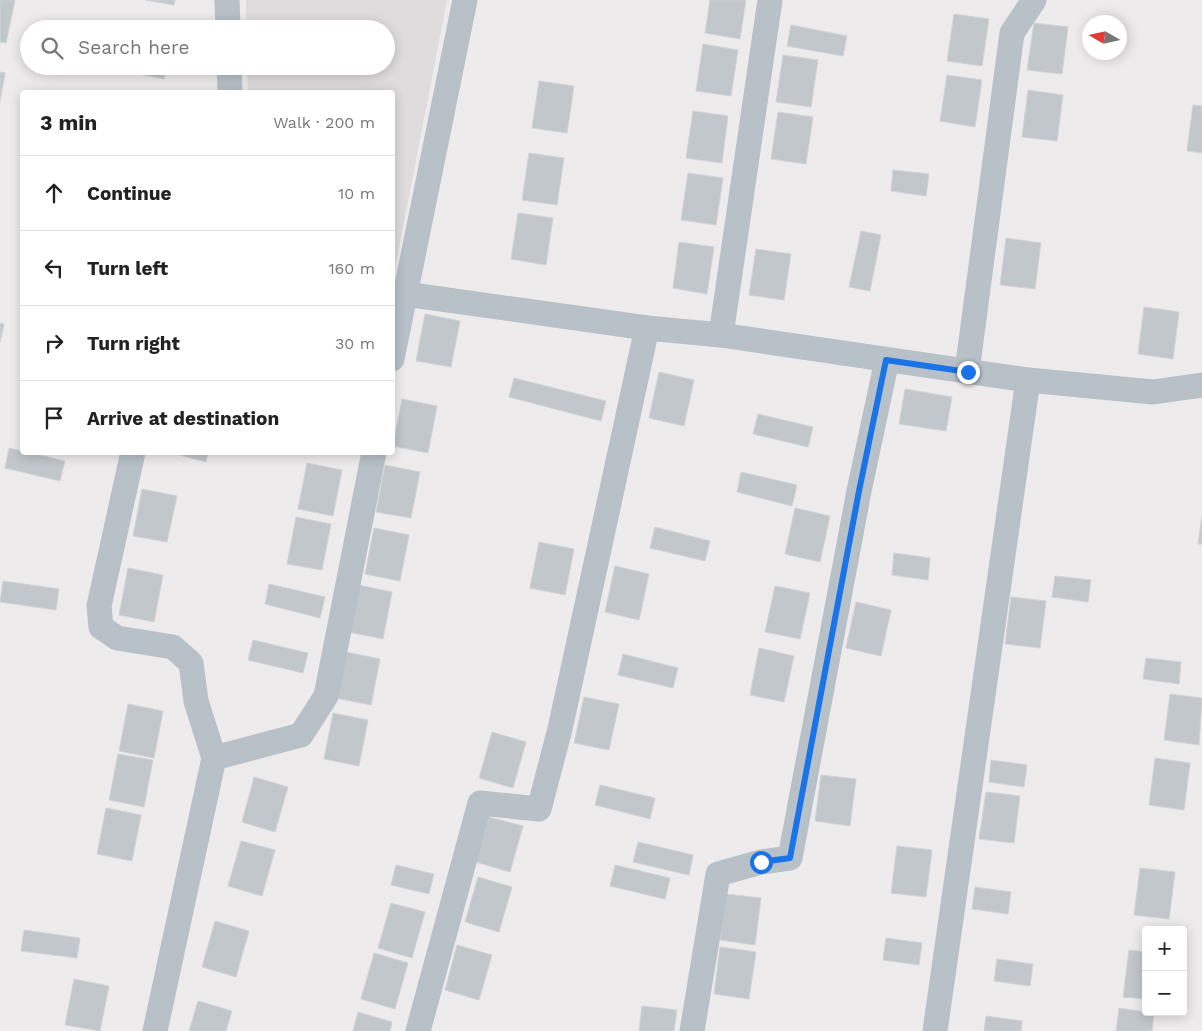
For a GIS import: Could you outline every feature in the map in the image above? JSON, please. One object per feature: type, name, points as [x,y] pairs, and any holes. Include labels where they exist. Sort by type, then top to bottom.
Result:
[{"type":"street","points":[[227,0],[228,20]]},
{"type":"street","points":[[395,344],[465,0]]},
{"type":"street","points":[[721,335],[770,0]]},
{"type":"street","points":[[968,372],[1012,34],[1034,0]]},
{"type":"street","points":[[229,75],[230,90]]},
{"type":"street","points":[[405,294],[647,328],[721,335],[1028,380],[1153,392],[1202,385]]},
{"type":"street","points":[[418,1031],[480,803],[539,809],[560,729],[647,328]]},
{"type":"street","points":[[692,1031],[718,874],[761,862],[790,858],[859,491],[886,360]]},
{"type":"street","points":[[935,1031],[1028,380]]},
{"type":"street","points":[[132,455],[99,606],[101,627],[117,638],[173,647],[191,664],[196,701],[214,758],[155,1031]]},
{"type":"street","points":[[214,758],[301,735],[326,696],[373,455]]},
{"type":"shaded area","points":[[246,0],[447,0],[395,269],[395,90],[248,90],[247,75],[395,75],[395,20],[246,20]]},
{"type":"building","points":[[0,0],[15,0],[6,43],[0,42]]},
{"type":"building","points":[[146,0],[175,0],[174,5]]},
{"type":"building","points":[[710,0],[746,0],[740,39],[705,33]]},
{"type":"building","points":[[954,14],[989,19],[982,66],[947,61]]},
{"type":"building","points":[[1034,23],[1068,27],[1062,74],[1027,70]]},
{"type":"building","points":[[791,25],[847,36],[843,56],[787,46]]},
{"type":"building","points":[[703,44],[738,50],[731,96],[696,91]]},
{"type":"building","points":[[783,55],[818,60],[811,107],[776,102]]},
{"type":"building","points":[[0,72],[5,73],[0,101]]},
{"type":"building","points":[[144,75],[165,75],[164,79]]},
{"type":"building","points":[[947,75],[982,80],[975,127],[940,121]]},
{"type":"building","points":[[539,81],[574,86],[567,133],[532,128]]},
{"type":"building","points":[[1028,90],[1063,95],[1057,141],[1022,137]]},
{"type":"building","points":[[1193,105],[1202,106],[1202,153],[1187,151]]},
{"type":"building","points":[[693,111],[728,116],[722,163],[686,158]]},
{"type":"building","points":[[778,112],[813,117],[806,164],[771,159]]},
{"type":"building","points":[[529,153],[564,158],[557,205],[522,200]]},
{"type":"building","points":[[893,170],[929,174],[926,196],[891,191]]},
{"type":"building","points":[[688,173],[723,178],[716,225],[681,220]]},
{"type":"building","points":[[518,213],[553,218],[546,265],[511,259]]},
{"type":"building","points":[[861,231],[881,235],[870,291],[849,287]]},
{"type":"building","points":[[1006,238],[1041,243],[1035,289],[1000,285]]},
{"type":"building","points":[[679,242],[714,247],[707,294],[673,288]]},
{"type":"building","points":[[756,249],[791,254],[784,300],[749,295]]},
{"type":"building","points":[[1144,307],[1179,312],[1173,359],[1138,354]]},
{"type":"building","points":[[425,314],[460,321],[451,367],[416,361]]},
{"type":"building","points":[[0,323],[4,324],[0,342]]},
{"type":"building","points":[[659,372],[694,380],[684,426],[649,418]]},
{"type":"building","points":[[514,378],[606,401],[601,421],[509,397]]},
{"type":"building","points":[[905,389],[952,397],[946,431],[899,424]]},
{"type":"building","points":[[402,399],[437,406],[428,453],[395,446],[395,436]]},
{"type":"building","points":[[758,414],[813,427],[808,447],[753,434]]},
{"type":"building","points":[[9,448],[20,451],[20,455],[39,455],[65,461],[60,481],[5,468]]},
{"type":"building","points":[[179,455],[207,455],[206,462]]},
{"type":"building","points":[[307,463],[342,470],[333,516],[298,509]]},
{"type":"building","points":[[385,465],[420,472],[411,518],[376,512]]},
{"type":"building","points":[[741,472],[797,485],[792,506],[737,492]]},
{"type":"building","points":[[142,489],[177,496],[167,542],[133,536]]},
{"type":"building","points":[[795,508],[830,516],[820,562],[785,554]]},
{"type":"building","points":[[1202,516],[1202,544],[1198,544]]},
{"type":"building","points":[[296,517],[331,524],[322,570],[287,564]]},
{"type":"building","points":[[655,527],[710,541],[705,561],[650,548]]},
{"type":"building","points":[[374,528],[409,535],[400,581],[365,574]]},
{"type":"building","points":[[539,542],[574,549],[565,595],[530,588]]},
{"type":"building","points":[[894,553],[930,558],[928,580],[892,575]]},
{"type":"building","points":[[615,566],[649,574],[639,620],[605,612]]},
{"type":"building","points":[[128,568],[163,575],[154,622],[119,615]]},
{"type":"building","points":[[1055,576],[1091,580],[1088,602],[1052,597]]},
{"type":"building","points":[[3,581],[59,589],[56,610],[0,602]]},
{"type":"building","points":[[269,584],[325,597],[320,618],[265,604]]},
{"type":"building","points":[[358,585],[392,592],[383,639],[349,632]]},
{"type":"building","points":[[775,586],[810,593],[800,639],[765,632]]},
{"type":"building","points":[[1011,597],[1046,601],[1040,648],[1005,644]]},
{"type":"building","points":[[856,602],[891,610],[881,656],[846,648]]},
{"type":"building","points":[[253,640],[308,653],[303,673],[248,660]]},
{"type":"building","points":[[759,648],[794,656],[784,702],[750,695]]},
{"type":"building","points":[[346,652],[380,659],[371,705],[336,698]]},
{"type":"building","points":[[623,654],[678,668],[673,688],[618,675]]},
{"type":"building","points":[[1146,658],[1181,662],[1179,684],[1143,679]]},
{"type":"building","points":[[1170,694],[1202,698],[1199,745],[1164,740]]},
{"type":"building","points":[[584,697],[619,704],[609,750],[574,743]]},
{"type":"building","points":[[128,704],[163,711],[154,758],[119,751]]},
{"type":"building","points":[[333,713],[368,720],[359,766],[324,759]]},
{"type":"building","points":[[492,732],[526,742],[513,788],[479,778]]},
{"type":"building","points":[[118,754],[153,760],[144,807],[109,800]]},
{"type":"building","points":[[1155,758],[1190,763],[1184,810],[1149,805]]},
{"type":"building","points":[[991,760],[1027,765],[1024,787],[989,782]]},
{"type":"building","points":[[821,775],[856,779],[850,826],[815,821]]},
{"type":"building","points":[[254,777],[288,787],[275,832],[242,822]]},
{"type":"building","points":[[600,785],[655,798],[650,819],[595,805]]},
{"type":"building","points":[[986,792],[1020,796],[1014,843],[979,839]]},
{"type":"building","points":[[106,808],[141,815],[132,861],[97,854]]},
{"type":"building","points":[[489,817],[523,826],[510,872],[476,862]]},
{"type":"building","points":[[241,841],[275,850],[262,896],[228,886]]},
{"type":"building","points":[[638,842],[693,855],[689,875],[633,862]]},
{"type":"building","points":[[897,846],[932,850],[926,897],[891,893]]},
{"type":"building","points":[[396,865],[434,874],[429,894],[391,885]]},
{"type":"building","points":[[615,865],[670,878],[665,899],[610,886]]},
{"type":"building","points":[[1140,868],[1175,872],[1169,919],[1134,915]]},
{"type":"building","points":[[478,877],[512,887],[499,932],[465,922]]},
{"type":"building","points":[[975,887],[1011,892],[1008,914],[972,909]]},
{"type":"building","points":[[726,894],[761,898],[755,945],[720,940]]},
{"type":"building","points":[[391,903],[425,912],[412,958],[378,948]]},
{"type":"building","points":[[215,921],[249,931],[236,977],[202,967]]},
{"type":"building","points":[[24,930],[80,938],[77,958],[21,951]]},
{"type":"building","points":[[886,938],[922,943],[919,965],[883,960]]},
{"type":"building","points":[[457,945],[492,955],[479,1000],[445,990]]},
{"type":"building","points":[[720,947],[756,952],[749,999],[714,994]]},
{"type":"building","points":[[1129,950],[1142,952],[1142,999],[1123,997]]},
{"type":"building","points":[[374,953],[408,963],[395,1009],[361,999]]},
{"type":"building","points":[[997,959],[1033,964],[1030,986],[994,981]]},
{"type":"building","points":[[74,979],[109,986],[100,1031],[65,1025]]},
{"type":"building","points":[[198,1001],[232,1011],[226,1031],[189,1031]]},
{"type":"building","points":[[642,1006],[677,1010],[674,1031],[639,1031]]},
{"type":"building","points":[[1119,1008],[1142,1011],[1142,1016],[1154,1016],[1152,1031],[1116,1031]]},
{"type":"building","points":[[358,1012],[392,1022],[390,1031],[353,1031]]},
{"type":"building","points":[[986,1016],[1022,1021],[1021,1031],[984,1031]]},
{"type":"route","points":[[761,862],[790,858],[859,491],[886,360],[968,372]]}]
